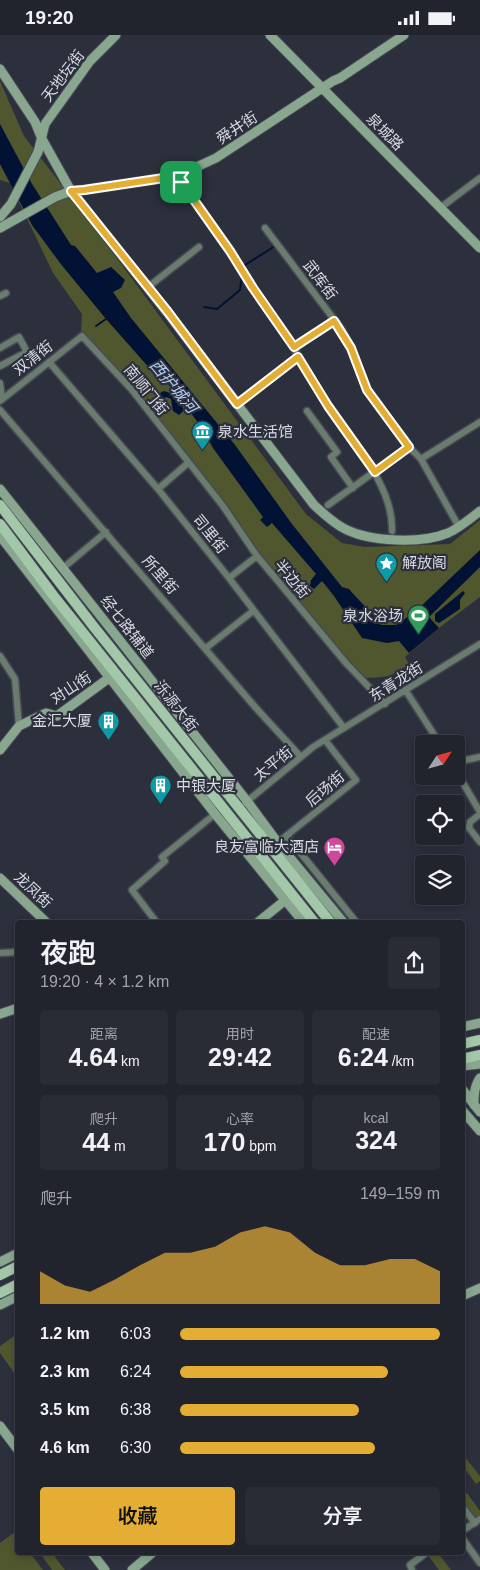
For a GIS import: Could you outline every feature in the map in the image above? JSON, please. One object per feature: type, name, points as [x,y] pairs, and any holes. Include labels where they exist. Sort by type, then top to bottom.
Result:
[{"type":"main road","name":"泺源大街","points":[[0,505],[238,808],[275,846],[329,920]]},
{"type":"main road","name":"泺源大街","points":[[0,524],[288,897],[312,920]]},
{"type":"main road","points":[[465,1043],[480,1040]]},
{"type":"main road","points":[[465,1058],[480,1055]]},
{"type":"main road","points":[[0,1275],[15,1268]]},
{"type":"main road","points":[[0,1293],[15,1286]]},
{"type":"street","name":"天地坛街","points":[[1,216],[11,203],[38,151],[45,124],[90,61],[116,35]]},
{"type":"street","name":"泉城路","points":[[270,35],[479,246]]},
{"type":"street","name":"舜井街","points":[[0,228],[55,197],[71,191],[177,176],[216,158],[404,35]]},
{"type":"street","points":[[0,69],[35,122],[42,139],[71,191],[148,287],[314,505],[347,530],[390,539],[416,540],[448,533],[480,511]]},
{"type":"street","points":[[177,176],[294,347],[298,357],[328,406],[375,472],[392,520],[392,531]]},
{"type":"street","points":[[440,208],[480,178]]},
{"type":"street","name":"武库街","points":[[265,228],[334,321],[351,348],[367,390],[409,447],[421,459],[459,527]]},
{"type":"street","points":[[148,287],[199,247]]},
{"type":"street","points":[[294,347],[334,321]]},
{"type":"street","name":"双清街","points":[[1,400],[82,336]]},
{"type":"street","name":"南顺门街","points":[[82,336],[132,389],[188,463]]},
{"type":"street","points":[[0,348],[19,337],[27,352],[0,366]]},
{"type":"street","points":[[237,404],[298,357]]},
{"type":"street","name":"司里街","points":[[49,362],[158,489],[344,728]]},
{"type":"street","points":[[0,383],[1,400]]},
{"type":"street","name":"所里街","points":[[0,410],[256,708],[301,757]]},
{"type":"street","points":[[307,411],[337,452],[331,457],[353,488]]},
{"type":"street","points":[[421,459],[480,422]]},
{"type":"street","points":[[328,505],[409,447]]},
{"type":"street","points":[[158,489],[188,463]]},
{"type":"street","name":"半边街","points":[[188,463],[223,506],[257,556],[346,663],[385,704]]},
{"type":"street","name":"经七路辅道","points":[[0,489],[247,801],[275,846],[341,920]]},
{"type":"street","points":[[63,568],[106,532]]},
{"type":"street","points":[[0,535],[215,814],[288,897],[302,920]]},
{"type":"street","points":[[229,578],[257,556]]},
{"type":"street","points":[[206,648],[253,611]]},
{"type":"street","name":"东青龙街","points":[[325,740],[480,644]]},
{"type":"street","points":[[0,656],[15,679],[19,726],[0,751]]},
{"type":"street","name":"对山街","points":[[19,726],[46,713],[57,716],[109,678]]},
{"type":"street","points":[[406,691],[434,735]]},
{"type":"street","name":"太平街","points":[[238,808],[325,740]]},
{"type":"street","name":"后场街","points":[[275,846],[356,779],[325,740]]},
{"type":"street","points":[[465,760],[480,757]]},
{"type":"street","points":[[464,785],[480,813],[470,822],[469,828],[480,842]]},
{"type":"street","points":[[155,920],[132,890],[165,861],[162,857],[215,814]]},
{"type":"street","points":[[287,836],[356,920]]},
{"type":"street","name":"龙凤街","points":[[0,878],[45,920]]},
{"type":"street","points":[[261,920],[288,897]]},
{"type":"street","points":[[0,953],[15,952]]},
{"type":"street","points":[[0,1014],[15,1009]]},
{"type":"street","points":[[465,1026],[480,1023]]},
{"type":"street","points":[[465,1066],[480,1064]]},
{"type":"street","points":[[477,1109],[474,1093],[480,1078]]},
{"type":"street","points":[[465,1093],[477,1109]]},
{"type":"street","points":[[465,1114],[480,1131]]},
{"type":"street","points":[[0,1262],[15,1254]]},
{"type":"street","points":[[465,1295],[480,1288]]},
{"type":"street","points":[[0,1305],[15,1298]]},
{"type":"street","points":[[0,1426],[15,1446]]},
{"type":"street","points":[[465,1509],[477,1521],[465,1529]]},
{"type":"street","points":[[465,1542],[480,1563]]},
{"type":"street","points":[[94,1555],[105,1570]]},
{"type":"street","points":[[132,1570],[148,1555]]},
{"type":"street","points":[[412,1570],[410,1565],[423,1555]]},
{"type":"green space","points":[[0,81],[24,136],[96,230],[306,514],[342,543],[365,547],[450,544],[480,520],[480,597],[405,657],[409,664],[403,669],[388,676],[364,678],[339,654],[287,590],[134,389],[81,331],[82,314],[53,273],[10,183],[0,180]]},
{"type":"green space","points":[[15,1335],[15,1374],[0,1353],[0,1346]]},
{"type":"green space","points":[[465,1457],[480,1476],[480,1481],[476,1484],[465,1469]]},
{"type":"green space","points":[[467,1493],[480,1511],[480,1519],[477,1521],[465,1504],[465,1495]]},
{"type":"green space","points":[[15,1532],[15,1555],[32,1555],[43,1570],[0,1570],[0,1543]]},
{"type":"green space","points":[[41,1555],[54,1555],[65,1570],[52,1570]]},
{"type":"green space","points":[[428,1555],[440,1555],[451,1570],[439,1570]]},
{"type":"water","name":"西护城河","points":[[0,124],[32,184],[71,245],[75,246],[97,273],[111,267],[125,280],[121,288],[113,292],[131,318],[235,445],[292,524],[342,587],[349,589],[381,625],[396,625],[416,611],[480,550],[480,567],[429,617],[439,628],[409,653],[399,641],[387,643],[362,638],[322,581],[314,589],[310,586],[311,580],[316,574],[272,523],[267,527],[260,520],[263,517],[182,401],[180,402],[184,410],[179,415],[173,411],[171,399],[166,397],[162,399],[158,394],[164,391],[173,394],[177,398],[179,397],[162,377],[159,379],[106,319],[60,263],[32,225],[0,164]]},
{"type":"water","points":[[463,591],[465,593],[460,600],[460,609],[439,623],[435,621],[435,614]]},
{"type":"waterway","points":[[244,269],[245,265],[275,246]]},
{"type":"waterway","points":[[204,307],[217,309],[240,290],[242,276]]},
{"type":"waterway","points":[[96,326],[106,319]]},
{"type":"place","name":"泉水生活馆","points":[[202,451]]},
{"type":"place","name":"解放阁","points":[[386,582]]},
{"type":"place","name":"泉水浴场","points":[[419,635]]},
{"type":"place","name":"金汇大厦","points":[[108,740]]},
{"type":"place","name":"中银大厦","points":[[160,805]]},
{"type":"place","name":"良友富临大酒店","points":[[335,866]]},
{"type":"route","points":[[177,176],[181,182],[294,347],[334,321],[342,330],[367,390],[409,447],[375,472],[328,406],[298,357],[237,404],[168,312],[71,191],[177,176]]}]
